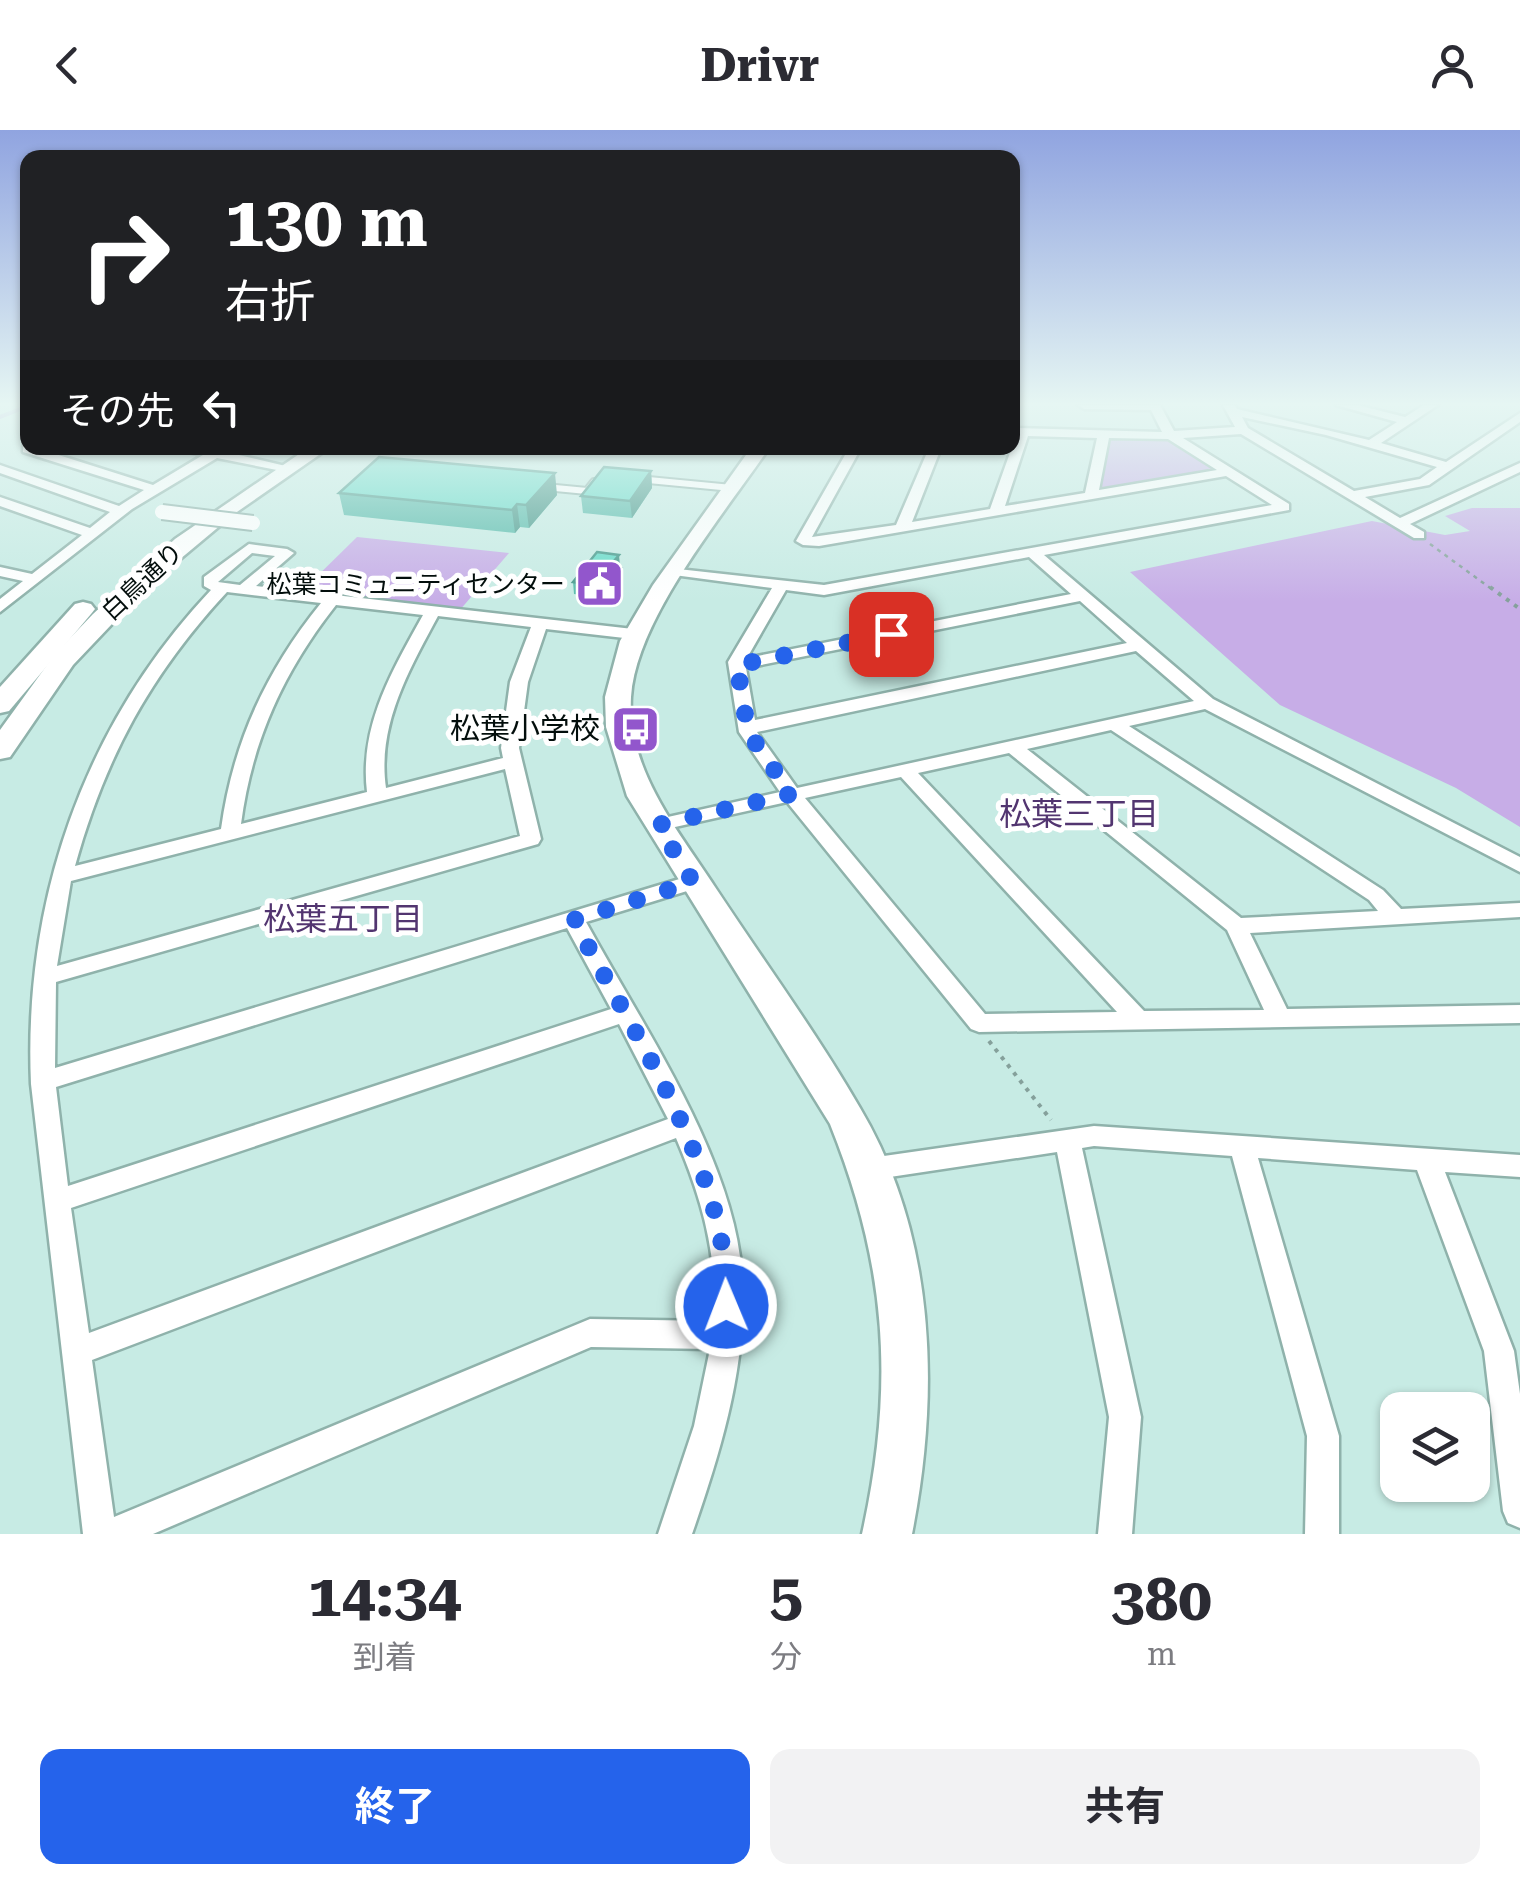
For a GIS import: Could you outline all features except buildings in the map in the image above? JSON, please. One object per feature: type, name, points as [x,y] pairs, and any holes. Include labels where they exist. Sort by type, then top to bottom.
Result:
[{"type":"street","points":[[5,471],[124,508],[253,522]]},
{"type":"street","points":[[97,471],[153,489]]},
{"type":"street","points":[[0,606],[124,508],[185,471]]},
{"type":"street","name":"白鳥通り","points":[[0,705],[19,679],[101,591],[183,523],[267,471]]},
{"type":"street","name":"白鳥通り","points":[[0,751],[48,680],[126,592],[271,471]]},
{"type":"street","points":[[744,471],[633,634],[618,686],[620,729],[630,773],[658,825],[816,1068],[847,1119],[870,1170],[898,1265],[905,1313],[906,1421],[887,1534]]},
{"type":"street","points":[[674,571],[824,590],[1284,507],[1228,472],[820,542],[803,540],[842,471]]},
{"type":"street","points":[[902,528],[926,471]]},
{"type":"street","points":[[996,512],[1007,471]]},
{"type":"street","points":[[1091,496],[1096,471]]},
{"type":"street","points":[[1312,471],[1418,535]]},
{"type":"street","points":[[1353,495],[1424,482],[1441,471]]},
{"type":"street","points":[[1400,523],[1512,471]]},
{"type":"street","points":[[0,502],[90,534]]},
{"type":"street","points":[[1033,553],[1208,702],[1520,865]]},
{"type":"street","points":[[0,571],[32,579]]},
{"type":"street","points":[[781,585],[737,665],[747,727],[791,794],[979,1024],[1520,1014]]},
{"type":"street","points":[[100,1534],[44,1081],[46,976],[67,848],[128,714],[168,649],[234,588],[633,634]]},
{"type":"street","points":[[737,665],[1084,596]]},
{"type":"street","points":[[230,834],[248,736],[265,696],[304,633],[332,600]]},
{"type":"street","points":[[377,796],[374,764],[386,704],[432,612]]},
{"type":"street","points":[[46,976],[531,839],[513,761],[512,718],[518,682],[540,624]]},
{"type":"street","points":[[747,727],[1140,645]]},
{"type":"street","points":[[658,825],[1208,702]]},
{"type":"street","points":[[1113,723],[1376,895],[1395,917]]},
{"type":"street","points":[[1011,746],[1236,926],[1280,1018]]},
{"type":"street","points":[[60,877],[513,761]]},
{"type":"street","points":[[904,769],[1139,1021]]},
{"type":"street","points":[[44,1081],[693,882]]},
{"type":"street","points":[[1236,926],[1520,910]]},
{"type":"street","points":[[574,920],[681,1125],[709,1191],[722,1236],[728,1278],[725,1334],[707,1436],[674,1534]]},
{"type":"street","points":[[57,1201],[623,1014]]},
{"type":"street","points":[[76,1352],[681,1125]]},
{"type":"street","points":[[870,1170],[1094,1136],[1520,1166]]},
{"type":"street","points":[[1067,1139],[1125,1418],[1116,1534]]},
{"type":"street","points":[[1242,1147],[1323,1436],[1322,1534]]},
{"type":"street","points":[[1427,1160],[1499,1351],[1520,1511]]},
{"type":"street","points":[[113,1534],[590,1333],[725,1334]]},
{"type":"lane","points":[[528,485],[587,490],[599,476]]},
{"type":"lane","points":[[618,477],[732,488]]},
{"type":"path","points":[[1418,535],[1520,608]]},
{"type":"path","points":[[979,1024],[980,1031],[1067,1139]]},
{"type":"shaded area","points":[[1102,471],[1208,471],[1106,490],[1098,488]]},
{"type":"shaded area","points":[[1472,508],[1520,508],[1520,827],[1456,788],[1280,705],[1130,572],[1372,521],[1445,535],[1470,531],[1445,516]]},
{"type":"shaded area","points":[[357,537],[509,553],[459,611],[302,591]]},
{"type":"place","name":"松葉コミュニティセンター","points":[[600,584]]},
{"type":"place","name":"松葉小学校","points":[[635,729]]},
{"type":"district","name":"松葉三丁目","points":[[1079,814]]},
{"type":"district","name":"松葉五丁目","points":[[343,919]]},
{"type":"route","points":[[726,1306],[728,1278],[722,1236],[709,1191],[681,1125],[574,920],[693,882],[658,825],[791,794],[748,732],[737,665],[891,634]]}]
